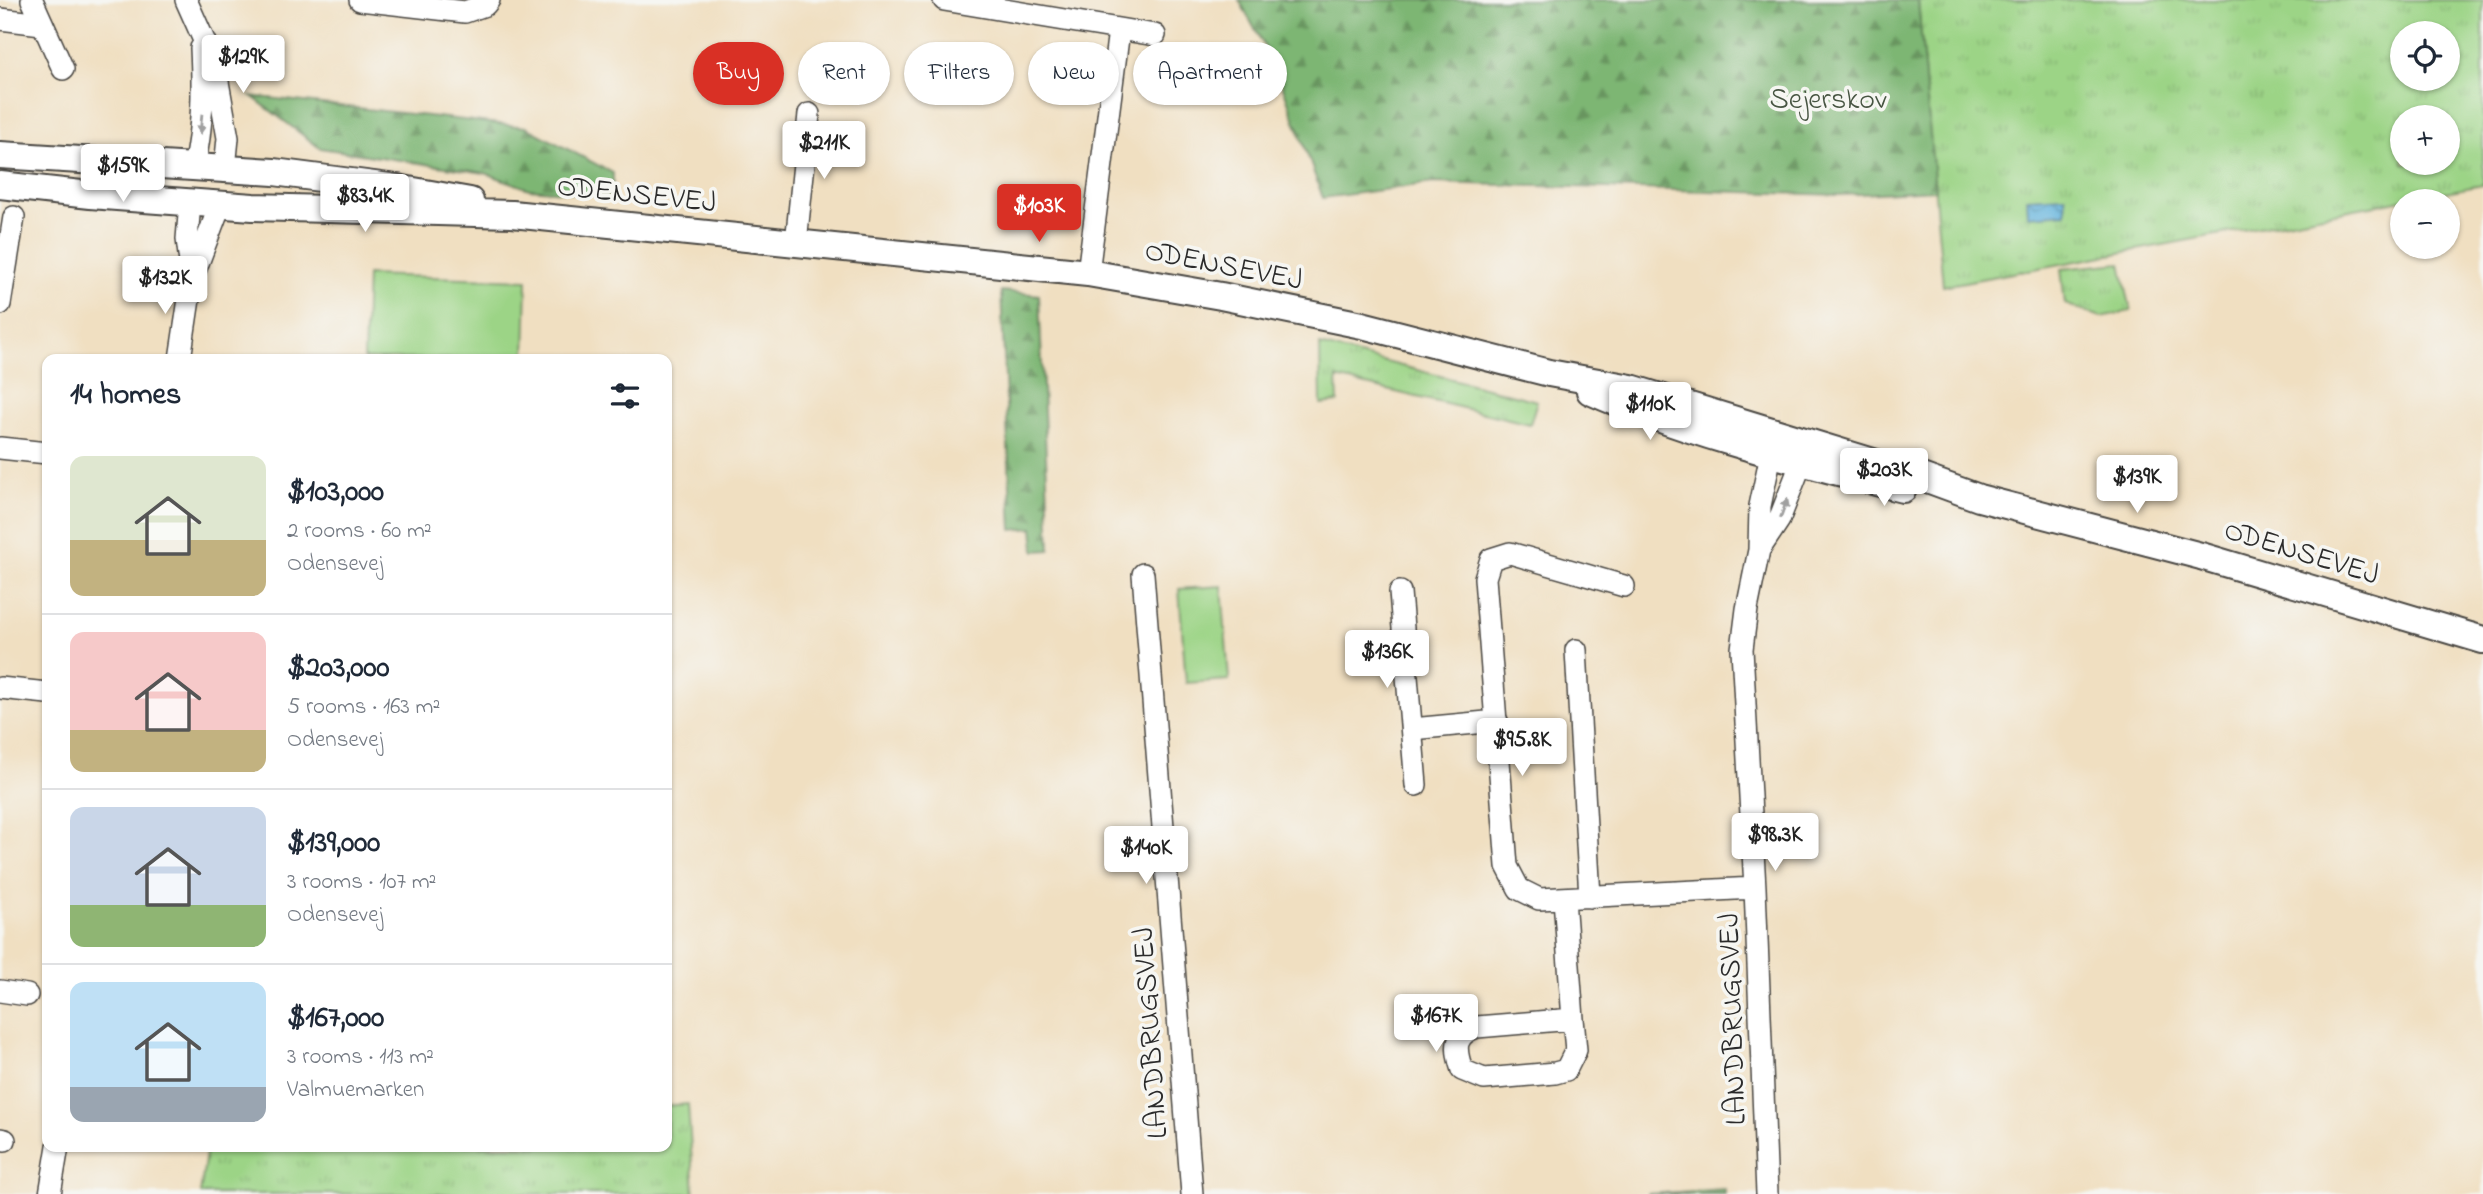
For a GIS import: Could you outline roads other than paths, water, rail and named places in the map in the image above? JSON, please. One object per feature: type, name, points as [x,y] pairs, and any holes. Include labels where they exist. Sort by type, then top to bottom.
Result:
[{"type":"main road","points":[[0,155],[192,185]]},
{"type":"main road","name":"ODENSEVEJ","points":[[222,187],[274,172],[457,197],[512,214]]},
{"type":"main road","points":[[0,178],[34,174],[222,187]]},
{"type":"main road","points":[[0,185],[192,185],[205,181],[222,187]]},
{"type":"main road","name":"ODENSEVEJ","points":[[222,187],[253,208],[512,214],[1088,273],[1221,296],[1362,325],[1549,373],[1646,416],[1919,476],[1979,498],[2201,556],[2483,640]]},
{"type":"street","points":[[32,0],[63,69]]},
{"type":"street","points":[[181,354],[192,279],[222,187],[228,138],[215,65],[186,0]]},
{"type":"street","points":[[360,0],[465,12],[485,5],[489,0]]},
{"type":"street","points":[[944,0],[1155,35]]},
{"type":"street","points":[[0,19],[42,24]]},
{"type":"street","points":[[1088,273],[1119,30]]},
{"type":"street","points":[[192,279],[187,239],[204,96],[200,32]]},
{"type":"street","points":[[796,243],[809,114]]},
{"type":"street","points":[[0,304],[14,217]]},
{"type":"street","name":"LANDBRUGSVEJ","points":[[1768,1194],[1742,649],[1759,550],[1760,506],[1774,443]]},
{"type":"street","points":[[0,448],[42,452]]},
{"type":"street","name":"LANDBRUGSVEJ","points":[[1759,550],[1779,520],[1805,452]]},
{"type":"street","points":[[1625,586],[1510,553],[1491,559],[1485,578],[1507,866],[1519,890],[1539,899],[1755,888]]},
{"type":"street","name":"LANDBRUGSVEJ","points":[[1143,574],[1192,1194]]},
{"type":"street","points":[[1400,592],[1416,785]]},
{"type":"street","points":[[1576,650],[1590,897]]},
{"type":"street","points":[[0,688],[42,692]]},
{"type":"street","points":[[1412,729],[1497,721]]},
{"type":"street","points":[[1564,899],[1576,1049],[1566,1070],[1484,1079],[1462,1070],[1457,1055],[1458,1044],[1467,1030],[1573,1019]]},
{"type":"street","points":[[0,991],[27,996]]},
{"type":"street","points":[[50,1194],[57,1152]]},
{"type":"water","points":[[2065,196],[2066,213],[2028,216],[2027,198]]},
{"type":"park label","name":"Sejerskov","points":[[1828,98]]}]
